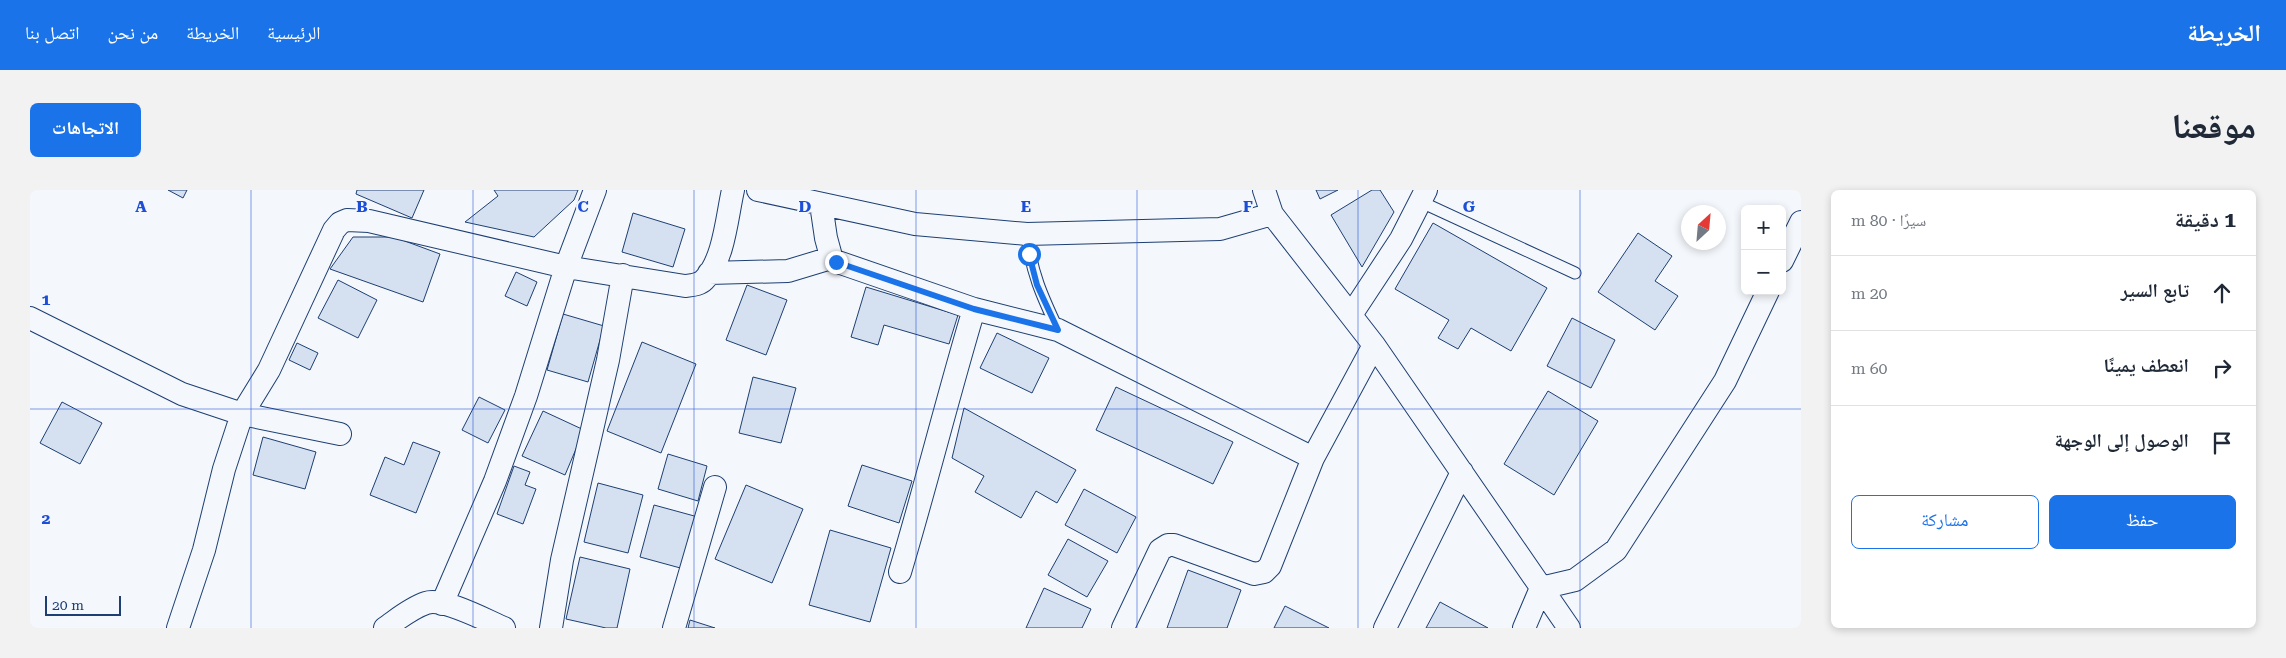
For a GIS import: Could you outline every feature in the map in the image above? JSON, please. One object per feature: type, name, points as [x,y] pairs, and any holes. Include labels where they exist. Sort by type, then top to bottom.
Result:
[{"type":"street","points":[[442,604],[495,481],[526,396],[566,267],[595,190]]},
{"type":"street","points":[[178,628],[204,550],[224,469],[242,414],[268,370],[334,230],[340,223],[347,220],[369,222],[566,267],[686,286],[695,285],[703,281],[719,253],[733,190]]},
{"type":"street","points":[[758,190],[914,224],[1027,234],[1220,229],[1272,214]]},
{"type":"street","points":[[1264,190],[1272,214],[1374,345],[1569,628]]},
{"type":"street","points":[[1351,315],[1401,239],[1422,196]]},
{"type":"street","points":[[821,204],[831,258],[836,262],[974,309],[1058,330],[1313,458]]},
{"type":"street","points":[[1786,253],[1801,222]]},
{"type":"street","points":[[708,273],[788,271],[831,258]]},
{"type":"street","points":[[551,628],[562,560],[606,369],[623,275]]},
{"type":"street","points":[[1541,588],[1575,580],[1616,550],[1725,381],[1766,295]]},
{"type":"street","points":[[900,572],[974,309]]},
{"type":"street","points":[[30,318],[182,394],[242,414],[340,434]]},
{"type":"street","points":[[1123,628],[1160,550],[1165,546],[1174,545],[1254,574],[1264,572],[1270,566],[1313,458],[1374,345]]},
{"type":"street","points":[[1386,628],[1462,472]]},
{"type":"street","points":[[674,628],[715,487]]},
{"type":"street","points":[[1524,628],[1541,588]]},
{"type":"street","points":[[385,628],[428,602],[442,604],[466,612],[504,628]]},
{"type":"lane","points":[[1422,196],[1575,273]]},
{"type":"lane","points":[[1027,234],[1029,254],[1037,285],[1058,330]]},
{"type":"building","points":[[168,190],[187,190],[183,198]]},
{"type":"building","points":[[357,190],[424,190],[412,218],[356,194]]},
{"type":"building","points":[[494,190],[578,190],[574,200],[534,237],[465,222],[498,196]]},
{"type":"building","points":[[1316,190],[1338,190],[1320,199]]},
{"type":"building","points":[[1372,190],[1380,190],[1394,212],[1362,267],[1331,215]]},
{"type":"building","points":[[633,213],[685,229],[673,267],[622,252]]},
{"type":"building","points":[[1433,223],[1547,288],[1511,351],[1471,328],[1458,349],[1438,338],[1449,320],[1395,289]]},
{"type":"building","points":[[1638,233],[1672,256],[1655,281],[1678,296],[1655,330],[1598,292]]},
{"type":"building","points":[[353,237],[394,237],[440,254],[423,302],[330,269]]},
{"type":"building","points":[[516,272],[537,282],[527,306],[505,296]]},
{"type":"building","points":[[338,280],[377,300],[358,338],[318,318]]},
{"type":"building","points":[[747,285],[787,300],[766,355],[726,340]]},
{"type":"building","points":[[866,287],[958,315],[949,344],[884,325],[878,345],[851,337]]},
{"type":"building","points":[[563,314],[604,326],[588,382],[547,370]]},
{"type":"building","points":[[1572,318],[1615,340],[1591,388],[1547,366]]},
{"type":"building","points":[[997,333],[1049,358],[1032,393],[980,368]]},
{"type":"building","points":[[642,342],[696,364],[661,453],[607,431]]},
{"type":"building","points":[[297,343],[318,353],[310,370],[289,360]]},
{"type":"building","points":[[753,377],[796,388],[781,443],[739,433]]},
{"type":"building","points":[[1116,387],[1233,442],[1213,484],[1096,430]]},
{"type":"building","points":[[1548,391],[1598,421],[1554,495],[1504,464]]},
{"type":"building","points":[[479,397],[505,410],[488,443],[462,430]]},
{"type":"building","points":[[62,402],[102,423],[80,464],[40,443]]},
{"type":"building","points":[[964,408],[1076,470],[1057,503],[1036,491],[1021,518],[975,492],[984,476],[952,458]]},
{"type":"building","points":[[543,411],[584,430],[565,475],[522,456]]},
{"type":"building","points":[[263,437],[316,452],[305,489],[253,475]]},
{"type":"building","points":[[413,442],[440,452],[416,513],[370,495],[385,457],[404,465]]},
{"type":"building","points":[[668,454],[707,466],[698,501],[658,489]]},
{"type":"building","points":[[862,465],[912,481],[899,523],[848,506]]},
{"type":"building","points":[[514,466],[530,472],[525,485],[536,489],[523,524],[497,514]]},
{"type":"building","points":[[598,483],[643,495],[628,553],[584,542]]},
{"type":"building","points":[[746,485],[803,509],[772,583],[715,559]]},
{"type":"building","points":[[1084,489],[1136,517],[1117,553],[1065,525]]},
{"type":"building","points":[[654,505],[698,517],[684,569],[640,557]]},
{"type":"building","points":[[830,530],[891,548],[870,622],[809,605]]},
{"type":"building","points":[[1068,539],[1108,561],[1087,597],[1048,575]]},
{"type":"building","points":[[580,557],[630,569],[617,628],[606,628],[566,619]]},
{"type":"building","points":[[1188,570],[1241,590],[1227,628],[1167,628]]},
{"type":"building","points":[[1044,588],[1091,609],[1082,628],[1026,628]]},
{"type":"building","points":[[1440,602],[1488,628],[1426,628]]},
{"type":"building","points":[[1285,606],[1329,628],[1274,628]]},
{"type":"building","points":[[690,620],[715,628],[688,628]]},
{"type":"route","points":[[836,262],[974,309],[1058,330],[1037,285],[1029,254]]}]
